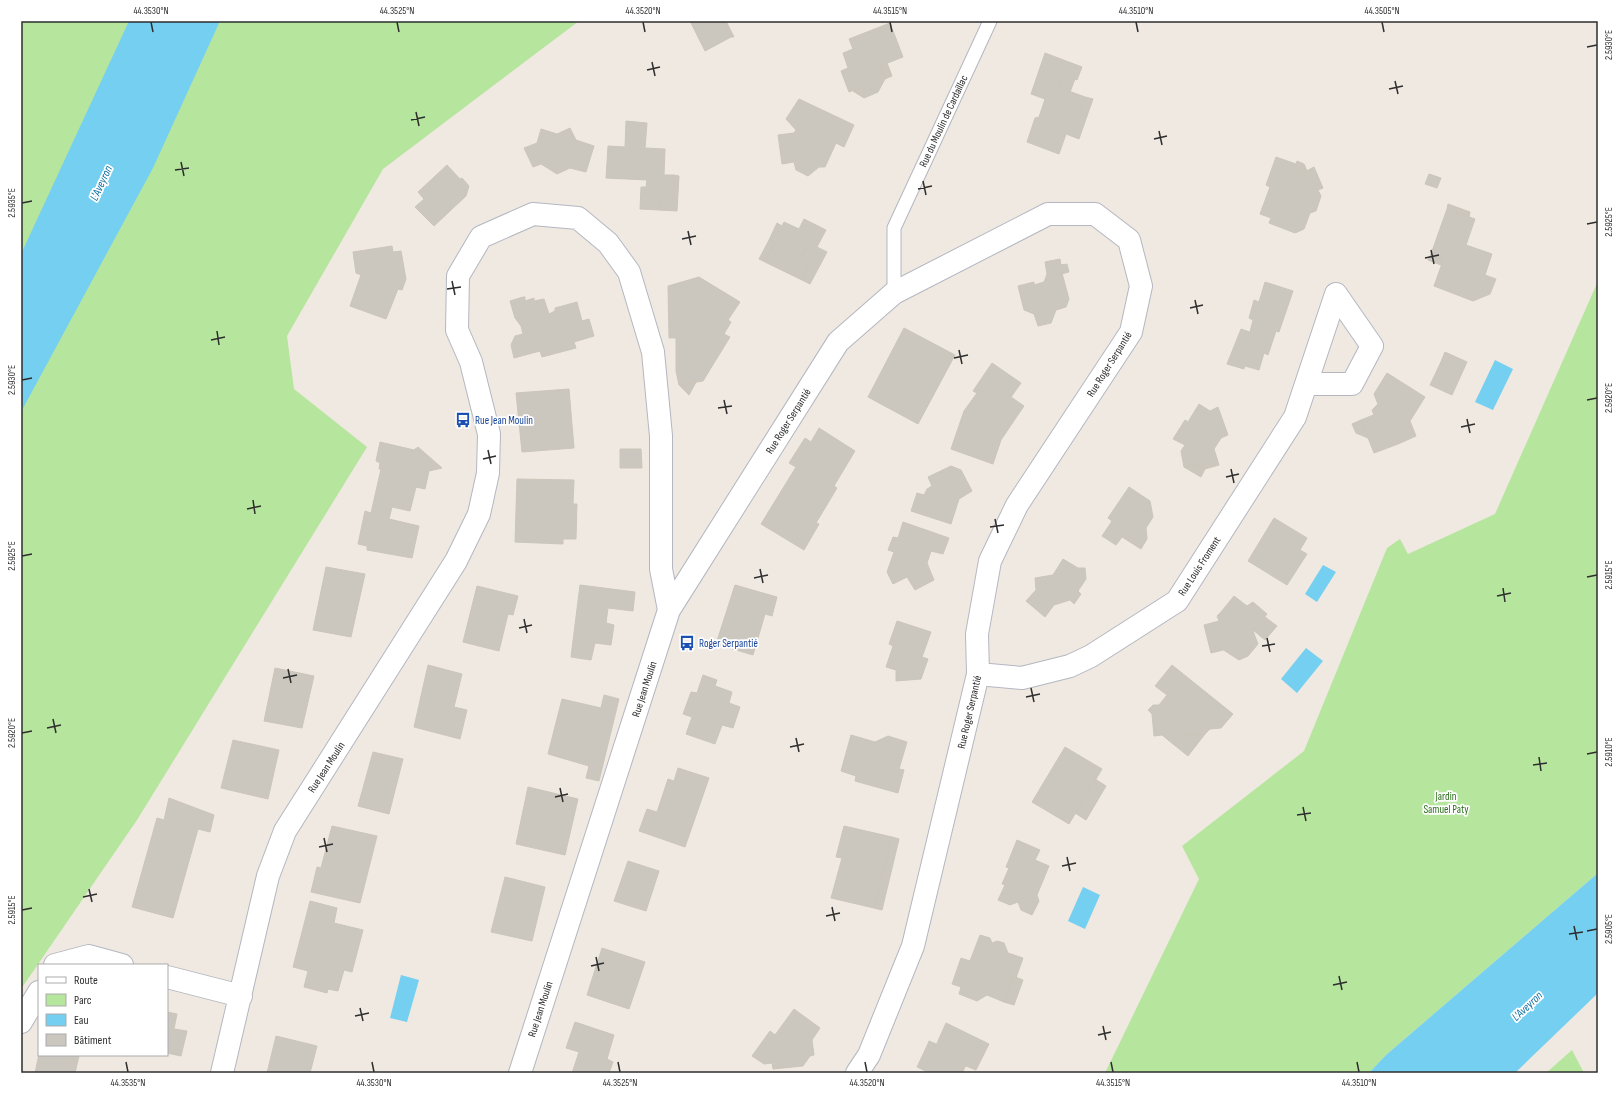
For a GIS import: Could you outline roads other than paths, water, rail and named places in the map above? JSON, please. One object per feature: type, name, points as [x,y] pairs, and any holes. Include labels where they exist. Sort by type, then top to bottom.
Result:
[{"type":"street","name":"Rue Jean Moulin","points":[[222,1073],[268,876],[285,831],[452,567],[480,514],[488,473],[489,434],[471,362],[457,330],[458,276],[481,237],[533,214],[578,218],[608,243],[629,272],[652,352],[660,436],[661,569],[669,610],[520,1073]]},
{"type":"street","name":"Rue Roger Serpantié","points":[[669,610],[838,342],[894,293],[1048,214],[1095,214],[1129,240],[1141,286],[1131,332],[1017,505],[990,561],[977,634],[978,674],[913,946],[869,1055],[857,1073]]},
{"type":"street","name":"Rue Louis Froment","points":[[978,674],[1022,678],[1070,666],[1091,656],[1177,601],[1295,417],[1306,384]]},
{"type":"street","points":[[59,964],[89,956],[118,964]]},
{"type":"street","points":[[168,977],[241,996]]},
{"type":"street","points":[[21,1022],[38,994]]},
{"type":"lane","name":"Rue du Moulin de Cardaillac","points":[[894,293],[894,228],[990,21]]},
{"type":"water","name":"L'Aveyron","points":[[129,21],[220,21],[153,168],[21,412],[21,254]]},
{"type":"water","points":[[1495,360],[1513,369],[1493,410],[1475,402]]},
{"type":"water","points":[[1323,565],[1336,572],[1317,602],[1305,594]]},
{"type":"water","points":[[1306,648],[1323,661],[1297,693],[1281,679]]},
{"type":"water","name":"L'Aveyron","points":[[1598,873],[1598,993],[1515,1073],[1369,1073],[1386,1055]]},
{"type":"water","points":[[1083,887],[1100,895],[1085,929],[1068,921]]},
{"type":"water","points":[[401,975],[419,980],[407,1022],[390,1018]]},
{"type":"place","name":"Rue Jean Moulin","points":[[463,420]]},
{"type":"place","name":"Roger Serpantié","points":[[687,643]]},
{"type":"park label","name":"Jardin Samuel Paty","points":[[1446,802]]}]
